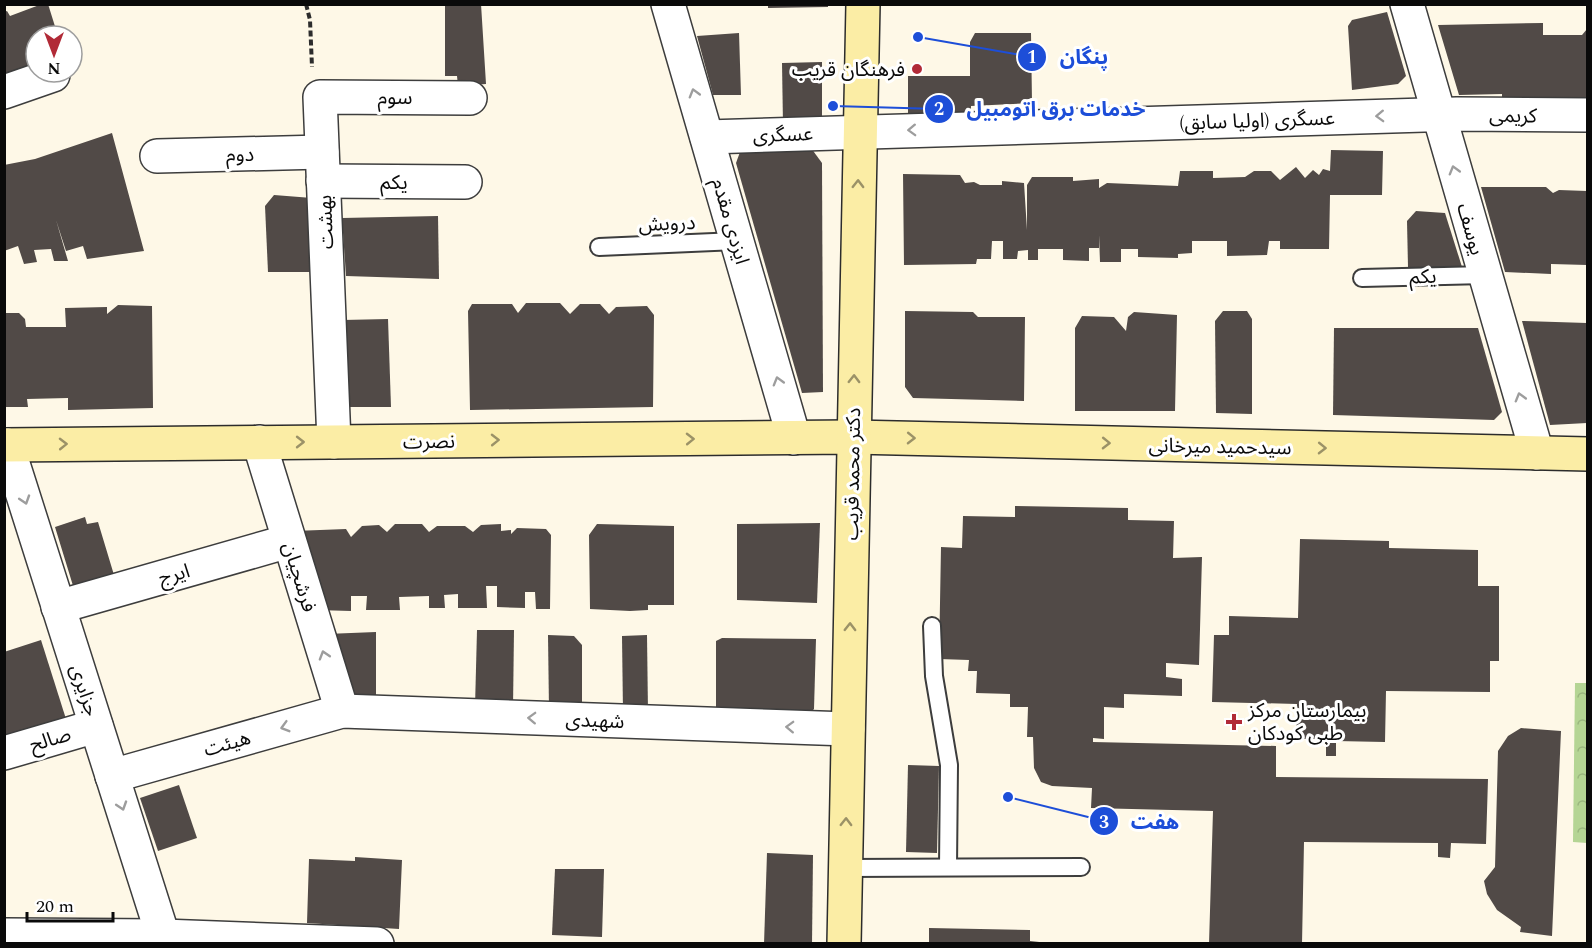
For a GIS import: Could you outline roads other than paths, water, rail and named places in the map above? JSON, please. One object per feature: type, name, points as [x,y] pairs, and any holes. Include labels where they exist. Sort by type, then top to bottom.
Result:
[{"type":"main road","name":"دکتر محمد قریب","points":[[844,944],[863,4]]},
{"type":"main road","name":"نصرت","points":[[6,445],[853,437]]},
{"type":"main road","name":"سیدحمید میرخانی","points":[[853,437],[1587,454]]},
{"type":"street","name":"ایزدی مقدم","points":[[668,4],[794,438]]},
{"type":"street","name":"یوسف","points":[[1407,4],[1537,453]]},
{"type":"street","points":[[4,92],[27,84]]},
{"type":"street","name":"سوم","points":[[320,97],[470,98]]},
{"type":"street","name":"بهشت","points":[[320,97],[334,442]]},
{"type":"street","name":"عسگری (اولیا سابق)","points":[[860,131],[1438,115]]},
{"type":"street","name":"کریمی","points":[[1438,115],[1587,116]]},
{"type":"street","name":"عسگری","points":[[707,137],[860,131]]},
{"type":"street","name":"دوم","points":[[157,156],[322,167]]},
{"type":"street","name":"یکم","points":[[322,167],[465,182]]},
{"type":"street","name":"فرشچیان","points":[[259,442],[342,711]]},
{"type":"street","name":"جزایری","points":[[6,445],[163,936]]},
{"type":"street","name":"ایرج","points":[[58,607],[289,541]]},
{"type":"street","name":"شهیدی","points":[[342,711],[848,729]]},
{"type":"street","name":"هیئت","points":[[112,776],[342,711]]},
{"type":"street","name":"صالح","points":[[4,753],[96,726]]},
{"type":"street","points":[[4,935],[163,936],[377,944]]},
{"type":"lane","name":"درویش","points":[[598,247],[737,242]]},
{"type":"lane","name":"یکم","points":[[1362,278],[1485,275]]},
{"type":"lane","points":[[932,626],[934,676],[949,765],[948,867]]},
{"type":"lane","points":[[845,868],[1081,867]]},
{"type":"place","name":"پنگان","points":[[918,37]]},
{"type":"place","name":"فرهنگان قریب","points":[[917,69]]},
{"type":"place","name":"خدمات برق اتومبیل","points":[[833,106]]},
{"type":"place","name":"بیمارستان مرکز طبی کودکان","points":[[1234,722]]},
{"type":"place","name":"هفت","points":[[1008,797]]}]
